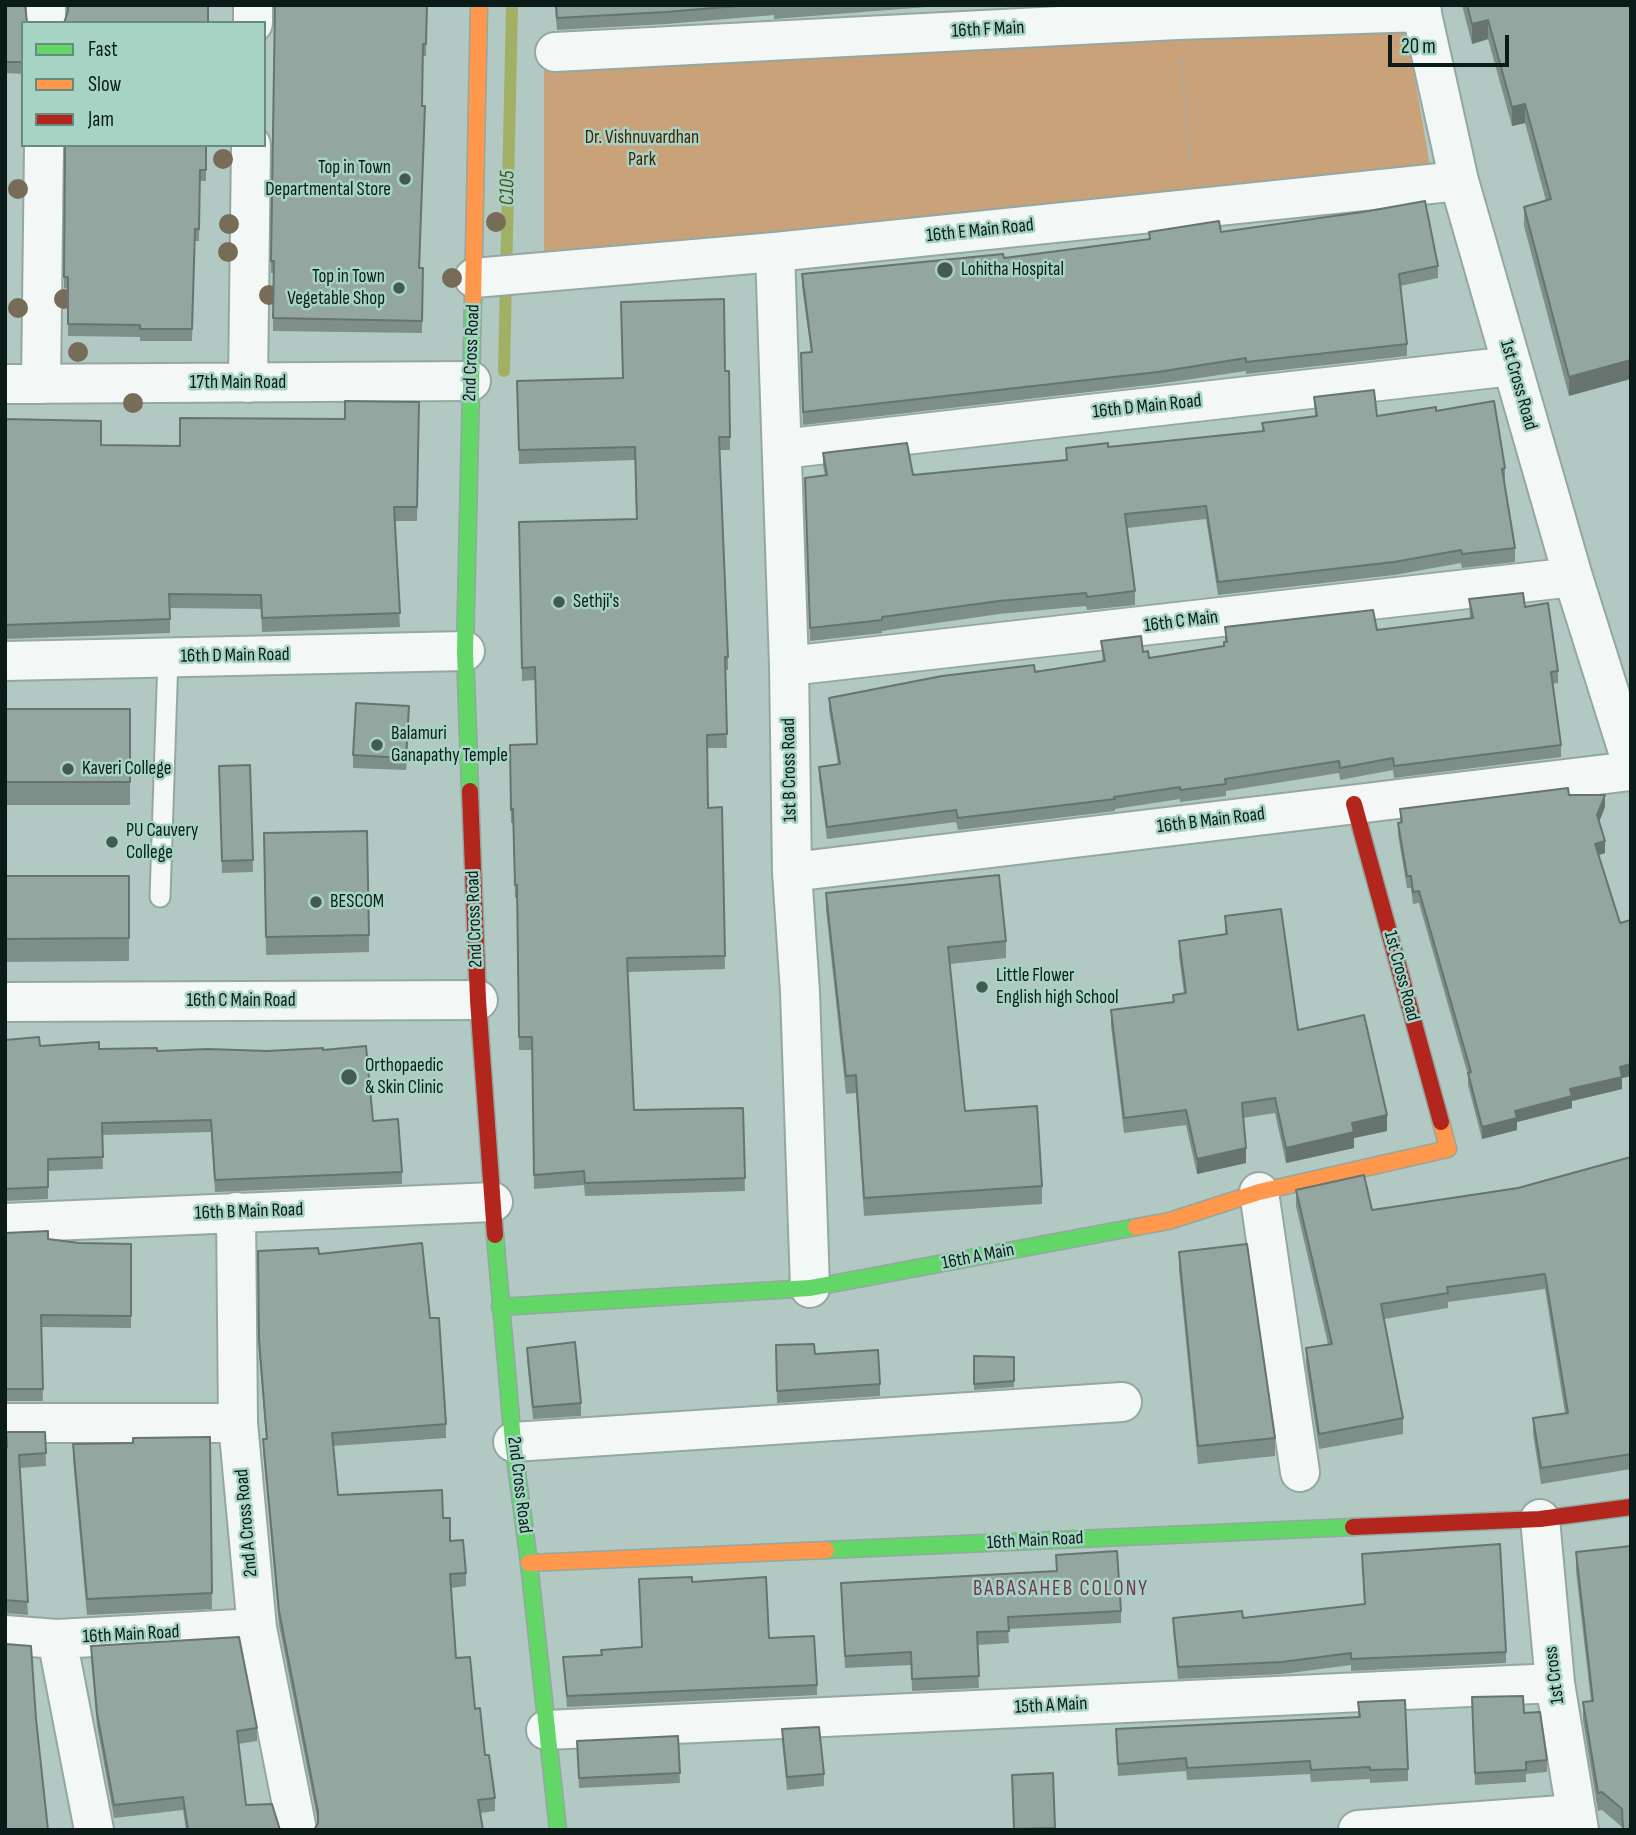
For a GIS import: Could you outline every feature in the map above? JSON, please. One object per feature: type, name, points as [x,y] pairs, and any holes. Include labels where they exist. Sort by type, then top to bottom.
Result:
[{"type":"street","name":"2nd Cross Road","points":[[479,5],[487,276],[471,381],[465,651],[478,1000],[500,1307],[513,1442],[558,1830]]},
{"type":"street","name":"16th F Main","points":[[555,52],[1421,9]]},
{"type":"street","name":"1st Cross Road","points":[[1421,9],[1459,181],[1573,577],[1631,761]]},
{"type":"street","points":[[23,384],[44,147]]},
{"type":"street","points":[[248,383],[251,147]]},
{"type":"street","name":"16th E Main Road","points":[[487,276],[775,252],[1459,181]]},
{"type":"street","name":"1st B Cross Road","points":[[775,252],[789,666],[792,872],[800,992],[810,1288]]},
{"type":"street","name":"16th D Main Road","points":[[782,449],[1512,366]]},
{"type":"street","name":"17th Main Road","points":[[23,384],[471,381]]},
{"type":"street","name":"16th C Main","points":[[789,666],[1573,577]]},
{"type":"street","name":"16th D Main Road","points":[[5,661],[465,651]]},
{"type":"street","name":"16th B Main Road","points":[[792,872],[1631,771]]},
{"type":"street","name":"1st Cross Road","points":[[1354,804],[1448,1149]]},
{"type":"street","name":"16th C Main Road","points":[[5,1002],[478,1000]]},
{"type":"street","name":"16th A Main","points":[[500,1307],[810,1288],[1169,1221],[1259,1192],[1448,1149]]},
{"type":"street","points":[[1259,1192],[1300,1472]]},
{"type":"street","name":"16th B Main Road","points":[[5,1223],[493,1202]]},
{"type":"street","name":"2nd A Cross Road","points":[[236,1212],[238,1423],[257,1628],[298,1830]]},
{"type":"street","points":[[513,1442],[1122,1402]]},
{"type":"street","points":[[5,1423],[238,1423]]},
{"type":"street","name":"16th Main Road","points":[[529,1563],[1541,1519],[1631,1507]]},
{"type":"street","name":"1st Cross","points":[[1541,1519],[1555,1683],[1577,1822]]},
{"type":"street","name":"16th Main Road","points":[[5,1635],[57,1639],[257,1628]]},
{"type":"street","points":[[57,1639],[94,1830]]},
{"type":"street","name":"15th A Main","points":[[546,1730],[1555,1683]]},
{"type":"street","points":[[1359,1830],[1577,1822]]},
{"type":"lane","points":[[160,897],[168,657]]},
{"type":"path","points":[[1177,20],[1194,209]]},
{"type":"green space","name":"Dr. Vishnuvardhan Park","points":[[1406,27],[1431,172],[544,256],[544,55]]},
{"type":"building","points":[[5,5],[25,5],[27,21],[21,21],[21,62],[5,62]]},
{"type":"building","points":[[68,5],[208,5],[208,21],[65,21]]},
{"type":"building","points":[[275,5],[427,5],[426,44],[423,44],[422,106],[425,106],[419,268],[423,268],[422,321],[273,318],[274,261],[271,261]]},
{"type":"building","points":[[556,5],[749,5],[557,18]]},
{"type":"building","points":[[1467,5],[1631,5],[1631,360],[1569,377],[1524,207],[1551,199],[1525,104],[1512,107],[1488,20],[1472,24]]},
{"type":"building","points":[[65,147],[206,147],[206,170],[200,170],[199,229],[195,229],[192,329],[68,324],[68,277],[64,277]]},
{"type":"building","points":[[1425,201],[1438,266],[1399,274],[1407,344],[1246,362],[1246,358],[1158,372],[803,412],[801,353],[812,352],[802,274],[1003,254],[1004,258],[1150,239],[1149,232],[1219,221],[1221,232]]},
{"type":"building","points":[[724,299],[725,371],[729,371],[730,437],[719,437],[728,657],[725,657],[727,734],[707,735],[708,808],[722,807],[725,956],[627,958],[634,1110],[743,1108],[745,1178],[585,1183],[584,1171],[534,1175],[532,1037],[519,1037],[517,885],[513,809],[511,810],[510,745],[537,744],[535,667],[522,668],[519,522],[637,519],[635,447],[519,450],[517,381],[623,378],[621,302]]},
{"type":"building","points":[[1374,390],[1377,416],[1436,407],[1436,411],[1494,401],[1515,548],[1462,554],[1461,550],[1394,562],[1218,582],[1206,506],[1125,514],[1135,591],[1087,597],[1086,593],[999,601],[882,617],[882,620],[810,628],[805,478],[827,475],[823,453],[907,443],[913,475],[1067,460],[1066,448],[1108,443],[1108,447],[1264,431],[1262,423],[1317,416],[1314,397]]},
{"type":"building","points":[[345,401],[419,402],[417,507],[394,507],[400,613],[262,618],[261,595],[169,594],[170,619],[5,625],[5,419],[101,421],[101,445],[180,446],[180,418],[345,419]]},
{"type":"building","points":[[1523,593],[1525,607],[1548,603],[1558,671],[1551,672],[1561,745],[1394,766],[1393,758],[1340,768],[1339,761],[1225,779],[1226,784],[1180,790],[1180,787],[1114,797],[1115,799],[958,818],[956,810],[827,827],[819,767],[840,764],[829,698],[942,676],[1034,665],[1035,672],[1105,661],[1101,641],[1141,636],[1143,652],[1148,651],[1149,658],[1224,646],[1224,642],[1227,642],[1225,627],[1373,610],[1377,630],[1473,618],[1469,599]]},
{"type":"building","points":[[356,703],[409,706],[406,758],[353,755]]},
{"type":"building","name":"Kaveri College","points":[[5,709],[130,709],[130,782],[5,782]]},
{"type":"building","points":[[250,765],[253,860],[222,861],[219,766]]},
{"type":"building","points":[[1568,788],[1569,795],[1605,795],[1597,815],[1605,841],[1595,844],[1620,923],[1631,920],[1631,1064],[1620,1067],[1622,1077],[1570,1089],[1572,1096],[1515,1111],[1517,1118],[1482,1127],[1468,1073],[1471,1072],[1419,891],[1413,892],[1411,876],[1407,876],[1398,823],[1402,822],[1400,809]]},
{"type":"building","name":"BESCOM","points":[[367,831],[369,935],[266,937],[264,833]]},
{"type":"building","points":[[999,875],[1006,941],[948,947],[965,1111],[1037,1106],[1042,1186],[864,1198],[856,1075],[846,1076],[826,893]]},
{"type":"building","points":[[5,876],[129,876],[129,938],[5,939]]},
{"type":"building","points":[[1281,909],[1298,1030],[1364,1015],[1387,1115],[1352,1123],[1354,1132],[1286,1148],[1275,1098],[1242,1103],[1246,1148],[1197,1159],[1186,1110],[1124,1118],[1111,1010],[1174,1002],[1173,995],[1186,993],[1179,941],[1227,934],[1225,916]]},
{"type":"building","points":[[39,1037],[40,1046],[99,1042],[99,1049],[157,1048],[157,1051],[323,1050],[366,1046],[373,1121],[398,1119],[402,1172],[215,1180],[211,1120],[102,1123],[103,1157],[48,1159],[48,1187],[5,1189],[5,1040]]},
{"type":"building","points":[[1631,1157],[1631,1454],[1541,1468],[1533,1418],[1568,1413],[1545,1274],[1447,1287],[1448,1293],[1381,1304],[1403,1418],[1319,1434],[1306,1348],[1332,1344],[1296,1190],[1364,1175],[1372,1210],[1518,1188]]},
{"type":"building","points":[[48,1231],[48,1239],[79,1243],[131,1244],[131,1316],[41,1315],[43,1389],[5,1389],[5,1233]]},
{"type":"building","points":[[422,1243],[430,1318],[439,1318],[446,1424],[332,1433],[338,1495],[442,1490],[443,1518],[450,1518],[450,1541],[463,1540],[466,1573],[450,1574],[456,1658],[470,1657],[475,1709],[480,1708],[485,1755],[489,1755],[495,1798],[478,1800],[483,1830],[314,1830],[318,1823],[318,1812],[279,1611],[263,1439],[267,1439],[259,1340],[258,1251],[318,1248],[319,1254]]},
{"type":"building","points":[[1247,1244],[1275,1438],[1198,1446],[1179,1252]]},
{"type":"building","points":[[575,1342],[581,1403],[533,1407],[527,1348]]},
{"type":"building","points":[[814,1344],[815,1354],[878,1350],[880,1384],[777,1391],[776,1345]]},
{"type":"building","points":[[974,1356],[1014,1357],[1014,1381],[974,1384]]},
{"type":"building","points":[[6,1432],[45,1432],[46,1453],[19,1455],[28,1602],[5,1600]]},
{"type":"building","points":[[210,1437],[212,1593],[87,1599],[73,1444],[133,1443],[133,1438]]},
{"type":"building","points":[[1500,1544],[1506,1652],[1351,1659],[1351,1653],[1282,1662],[1178,1667],[1173,1618],[1242,1611],[1243,1618],[1365,1604],[1362,1554]]},
{"type":"building","points":[[1631,1546],[1631,1830],[1623,1830],[1622,1809],[1602,1792],[1598,1793],[1583,1702],[1593,1701],[1576,1552]]},
{"type":"building","points":[[1117,1551],[1121,1611],[1008,1617],[1009,1631],[977,1632],[979,1676],[912,1679],[911,1652],[845,1656],[841,1583],[1057,1571],[1056,1555]]},
{"type":"building","points":[[692,1577],[692,1582],[766,1577],[769,1638],[814,1636],[817,1685],[567,1696],[563,1657],[602,1655],[601,1650],[642,1647],[639,1579]]},
{"type":"building","points":[[239,1637],[257,1728],[237,1731],[246,1805],[272,1804],[280,1830],[188,1830],[183,1797],[114,1805],[97,1713],[91,1646]]},
{"type":"building","points":[[5,1644],[31,1646],[48,1830],[5,1830]]},
{"type":"building","points":[[1523,1696],[1524,1713],[1540,1712],[1547,1760],[1526,1762],[1526,1770],[1475,1773],[1472,1697]]},
{"type":"building","points":[[1405,1700],[1408,1769],[1370,1770],[1370,1767],[1311,1770],[1310,1761],[1187,1768],[1186,1758],[1118,1764],[1116,1729],[1360,1717],[1358,1702]]},
{"type":"building","points":[[819,1727],[824,1774],[787,1777],[782,1729]]},
{"type":"building","points":[[678,1736],[680,1773],[579,1778],[577,1741]]},
{"type":"building","points":[[1053,1773],[1055,1828],[1014,1829],[1012,1775]]},
{"type":"waterway","name":"C105","points":[[504,371],[512,5]]},
{"type":"traffic: fast","points":[[470,791],[465,651],[473,299]]},
{"type":"traffic: fast","points":[[500,1307],[810,1288],[1136,1227]]},
{"type":"traffic: fast","points":[[495,1235],[513,1442],[558,1830]]},
{"type":"traffic: fast","points":[[826,1550],[1353,1527]]},
{"type":"traffic: slow","points":[[473,299],[479,5]]},
{"type":"traffic: slow","points":[[1136,1227],[1169,1221],[1259,1192],[1448,1149],[1441,1122]]},
{"type":"traffic: slow","points":[[529,1563],[826,1550]]},
{"type":"traffic: jam","points":[[470,791],[478,1000],[495,1235]]},
{"type":"traffic: jam","points":[[1354,804],[1441,1122]]},
{"type":"traffic: jam","points":[[1353,1527],[1540,1519],[1631,1507]]},
{"type":"place","name":"Top in Town Departmental Store","points":[[405,179]]},
{"type":"place","name":"Lohitha Hospital","points":[[945,270]]},
{"type":"place","name":"Top in Town Vegetable Shop","points":[[399,288]]},
{"type":"place","name":"Sethji's","points":[[559,602]]},
{"type":"place","name":"Balamuri Ganapathy Temple","points":[[377,745]]},
{"type":"place","name":"Kaveri College","points":[[68,769]]},
{"type":"place","name":"PU Cauvery College","points":[[112,842]]},
{"type":"place","name":"BESCOM","points":[[316,902]]},
{"type":"place","name":"Little Flower English high School","points":[[982,987]]},
{"type":"place","name":"Orthopaedic & Skin Clinic","points":[[349,1077]]},
{"type":"district","name":"BABASAHEB COLONY","points":[[1061,1590]]}]
